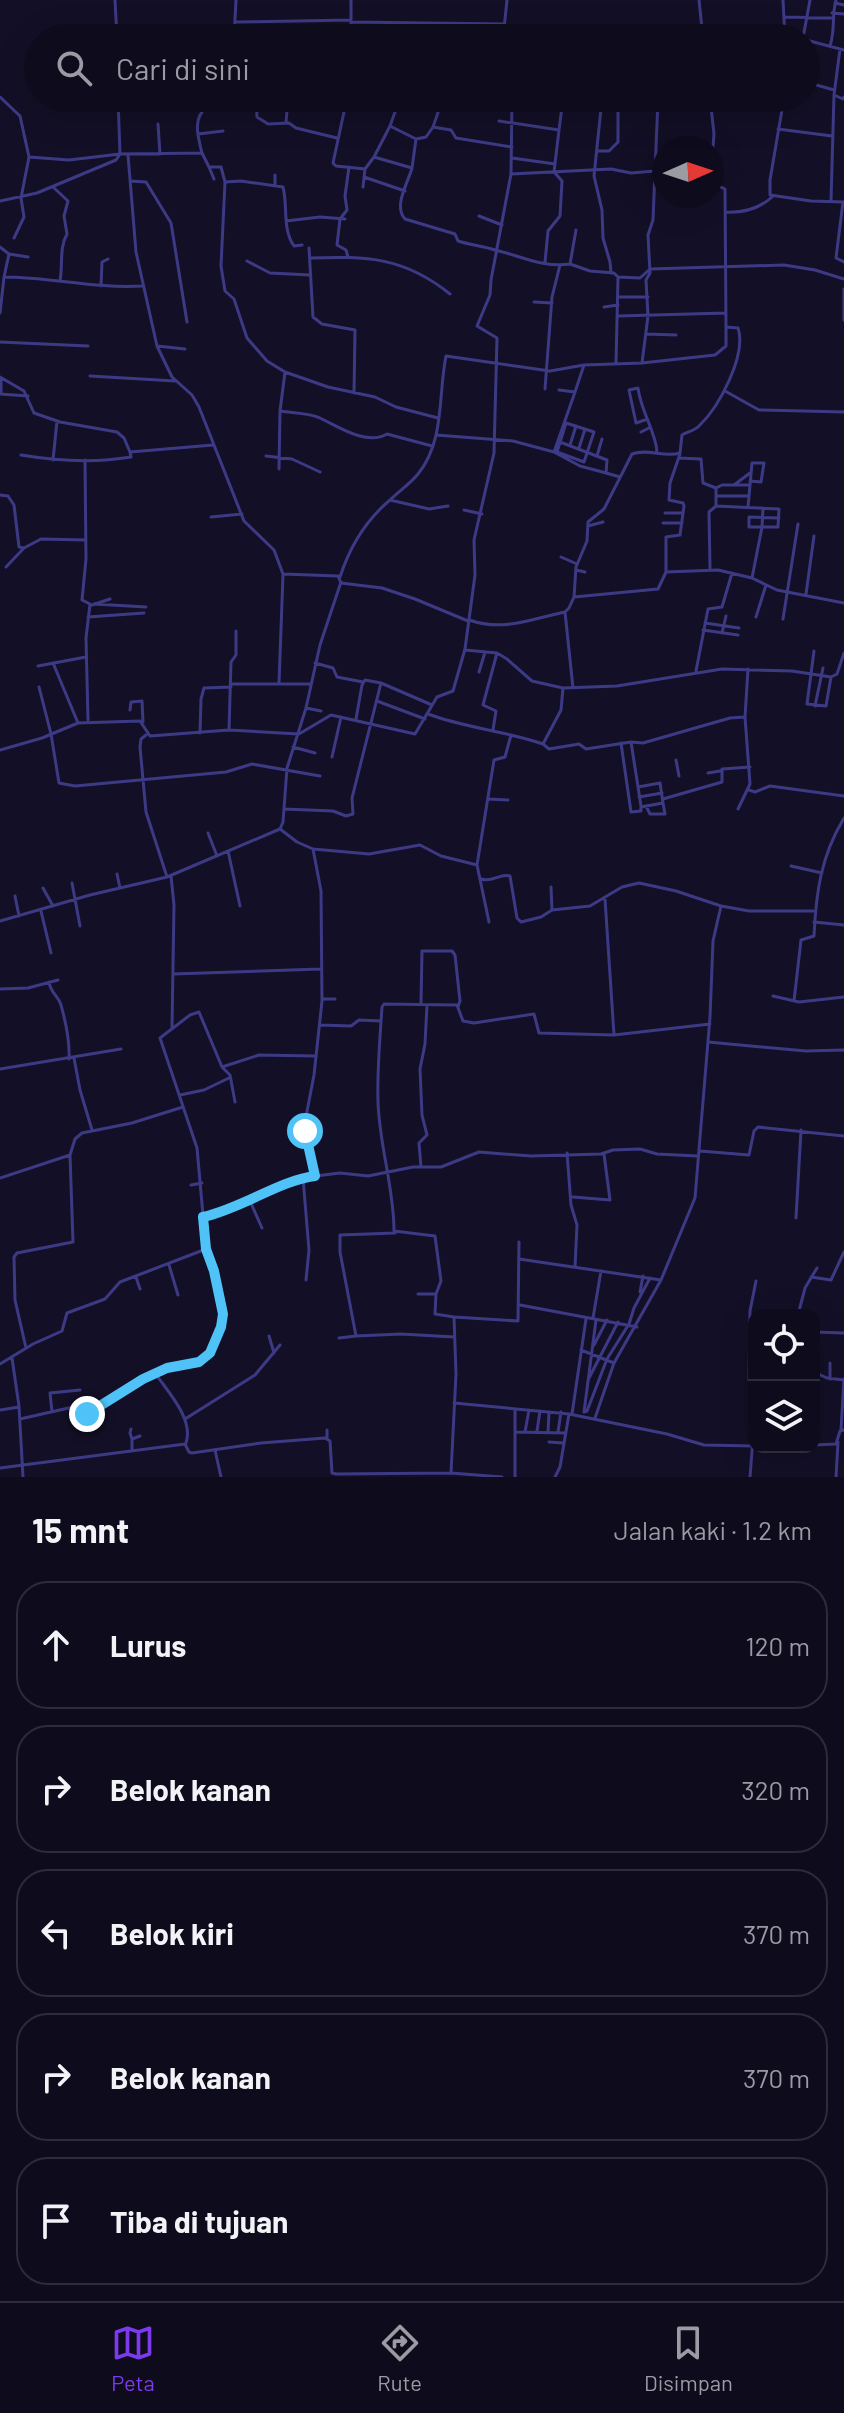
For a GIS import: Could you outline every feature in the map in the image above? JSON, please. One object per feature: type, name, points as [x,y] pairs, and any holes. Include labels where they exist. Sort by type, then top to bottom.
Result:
[{"type":"street","points":[[115,0],[116,24]]},
{"type":"street","points":[[236,0],[235,22],[504,24],[507,0]]},
{"type":"street","points":[[351,0],[351,21]]},
{"type":"street","points":[[699,0],[702,24]]},
{"type":"street","points":[[783,0],[784,24]]},
{"type":"street","points":[[806,24],[810,0]]},
{"type":"street","points":[[830,46],[836,2],[844,5]]},
{"type":"street","points":[[784,17],[844,14]]},
{"type":"street","points":[[820,43],[842,49],[834,92],[831,201]]},
{"type":"street","points":[[836,71],[844,72]]},
{"type":"street","points":[[820,87],[834,92],[843,101]]},
{"type":"street","points":[[0,97],[20,116],[29,157],[21,198],[24,217],[14,238]]},
{"type":"street","points":[[0,201],[21,198],[112,163],[120,154],[118,112]]},
{"type":"street","points":[[202,112],[199,115],[198,134],[202,153],[214,179]]},
{"type":"street","points":[[256,112],[259,119],[268,124],[286,123],[339,139]]},
{"type":"street","points":[[286,123],[287,112]]},
{"type":"street","points":[[344,112],[334,164],[365,169]]},
{"type":"street","points":[[363,187],[365,169],[395,112]]},
{"type":"street","points":[[390,126],[416,139],[426,137],[438,112]]},
{"type":"street","points":[[171,1031],[174,905],[169,877],[146,812],[140,742],[147,734],[229,730],[299,734],[325,717],[341,717],[415,734],[439,695],[452,692],[455,688],[465,649],[475,575],[474,540],[482,514],[495,440],[496,336],[477,326],[490,295],[511,174],[511,112]]},
{"type":"street","points":[[545,263],[548,232],[560,212],[562,181],[554,172],[561,112]]},
{"type":"street","points":[[601,112],[594,180],[602,210],[603,244],[611,273]]},
{"type":"street","points":[[597,151],[609,151],[618,142],[618,112]]},
{"type":"street","points":[[656,136],[657,112]]},
{"type":"street","points":[[712,112],[714,136]]},
{"type":"street","points":[[772,197],[769,187],[781,112]]},
{"type":"street","points":[[499,121],[559,130]]},
{"type":"street","points":[[158,124],[160,154]]},
{"type":"street","points":[[433,127],[451,130],[456,138],[512,147]]},
{"type":"street","points":[[778,129],[832,136]]},
{"type":"street","points":[[198,134],[223,131]]},
{"type":"street","points":[[416,139],[401,215],[405,219],[455,234],[458,241],[498,250],[523,260],[570,264],[618,277],[640,278],[650,269],[725,265],[793,266],[844,279]]},
{"type":"street","points":[[29,157],[69,160],[120,154],[202,153]]},
{"type":"street","points":[[128,155],[136,252],[157,346],[175,381],[193,397],[247,526],[274,550],[283,574],[279,683]]},
{"type":"street","points":[[374,157],[412,168]]},
{"type":"street","points":[[512,158],[555,164]]},
{"type":"street","points":[[209,167],[222,167],[225,182],[221,261],[225,291],[234,299],[241,326],[251,345],[267,361],[285,372],[438,418]]},
{"type":"street","points":[[348,257],[346,250],[337,245],[347,210],[345,196],[349,167]]},
{"type":"street","points":[[511,174],[652,171]]},
{"type":"street","points":[[275,175],[275,185]]},
{"type":"street","points":[[364,177],[405,191]]},
{"type":"street","points":[[130,181],[148,184],[170,218],[187,322]]},
{"type":"street","points":[[225,182],[275,185],[284,189],[286,221],[292,245],[302,245]]},
{"type":"street","points":[[53,187],[68,201],[64,216],[67,234],[62,244],[60,281]]},
{"type":"street","points":[[280,829],[287,768],[346,560],[367,523],[420,471],[436,435],[446,356],[545,371],[715,355],[726,346],[724,187]]},
{"type":"street","points":[[725,212],[737,213],[760,207],[772,197],[844,202],[836,258],[844,262]]},
{"type":"street","points":[[642,363],[648,316],[648,235],[653,208]]},
{"type":"street","points":[[479,216],[502,225]]},
{"type":"street","points":[[286,221],[320,217],[342,219]]},
{"type":"street","points":[[570,264],[576,230]]},
{"type":"street","points":[[0,247],[9,254],[28,257]]},
{"type":"street","points":[[309,248],[312,312],[316,321],[355,330],[354,393]]},
{"type":"street","points":[[0,313],[9,254]]},
{"type":"street","points":[[310,258],[348,257],[393,262],[433,280],[450,294]]},
{"type":"street","points":[[101,287],[102,262],[108,259]]},
{"type":"street","points":[[247,261],[270,273],[310,275]]},
{"type":"street","points":[[545,389],[552,303],[560,265]]},
{"type":"street","points":[[4,277],[101,287],[142,286]]},
{"type":"street","points":[[616,363],[618,277]]},
{"type":"street","points":[[844,289],[844,320]]},
{"type":"street","points":[[618,297],[648,297]]},
{"type":"street","points":[[534,302],[552,303]]},
{"type":"street","points":[[604,307],[618,305]]},
{"type":"street","points":[[618,316],[726,313]]},
{"type":"street","points":[[574,597],[658,589],[666,572],[666,537],[680,536],[684,504],[669,500],[682,435],[699,426],[725,391],[738,351],[740,331],[726,327]]},
{"type":"street","points":[[646,334],[676,335]]},
{"type":"street","points":[[0,342],[88,346]]},
{"type":"street","points":[[157,346],[185,349]]},
{"type":"street","points":[[554,452],[584,365]]},
{"type":"street","points":[[279,469],[280,411],[285,372]]},
{"type":"street","points":[[90,376],[175,381]]},
{"type":"street","points":[[0,377],[1,393],[28,396]]},
{"type":"street","points":[[0,377],[23,390],[34,413],[57,421],[117,432],[124,438],[131,457],[53,460],[21,455]]},
{"type":"street","points":[[645,420],[636,423],[629,390],[638,388],[645,420],[657,444],[657,453]]},
{"type":"street","points":[[559,390],[575,392]]},
{"type":"street","points":[[725,391],[759,410],[844,412]]},
{"type":"street","points":[[280,411],[319,417],[341,430],[372,439],[380,439],[387,434],[432,446]]},
{"type":"street","points":[[53,460],[57,421]]},
{"type":"street","points":[[566,423],[585,429],[594,432],[584,462],[557,452],[566,423]]},
{"type":"street","points":[[570,446],[576,426]]},
{"type":"street","points":[[641,432],[649,428]]},
{"type":"street","points":[[579,448],[585,429]]},
{"type":"street","points":[[436,435],[520,442],[554,452],[580,466],[620,477]]},
{"type":"street","points":[[597,456],[602,439]]},
{"type":"street","points":[[560,442],[607,460],[606,473]]},
{"type":"street","points":[[130,452],[213,445]]},
{"type":"street","points":[[573,688],[565,612],[574,597],[577,564],[586,544],[589,519],[604,509],[635,452],[701,459],[703,483],[716,488],[769,480]]},
{"type":"street","points":[[266,456],[299,461],[320,472]]},
{"type":"street","points":[[85,460],[81,597],[92,604],[146,607]]},
{"type":"street","points":[[748,507],[753,462],[764,463],[762,480]]},
{"type":"street","points":[[734,485],[751,472]]},
{"type":"street","points":[[716,488],[716,506]]},
{"type":"street","points":[[0,495],[8,496],[12,502],[17,542],[19,547],[24,548]]},
{"type":"street","points":[[716,496],[749,496]]},
{"type":"street","points":[[390,500],[429,509],[448,506]]},
{"type":"street","points":[[710,569],[709,512],[716,506],[779,509],[779,518],[778,527],[748,526],[748,518],[779,518]]},
{"type":"street","points":[[752,578],[763,508]]},
{"type":"street","points":[[464,510],[482,514]]},
{"type":"street","points":[[665,513],[683,513]]},
{"type":"street","points":[[211,517],[242,514]]},
{"type":"street","points":[[588,526],[603,522]]},
{"type":"street","points":[[663,523],[682,523]]},
{"type":"street","points":[[783,619],[798,524]]},
{"type":"street","points":[[806,594],[814,536]]},
{"type":"street","points":[[6,567],[24,548],[41,539],[85,540]]},
{"type":"street","points":[[561,557],[577,564]]},
{"type":"street","points":[[666,572],[710,569],[844,603]]},
{"type":"street","points":[[576,570],[585,572]]},
{"type":"street","points":[[696,672],[709,608],[722,607],[732,573]]},
{"type":"street","points":[[283,574],[382,588],[468,621],[487,625],[512,626],[565,612]]},
{"type":"street","points":[[756,617],[766,585]]},
{"type":"street","points":[[92,604],[110,599]]},
{"type":"street","points":[[88,721],[86,657],[88,617],[92,604]]},
{"type":"street","points":[[88,617],[144,613]]},
{"type":"street","points":[[722,633],[726,616]]},
{"type":"street","points":[[705,623],[739,628]]},
{"type":"street","points":[[703,630],[738,635]]},
{"type":"street","points":[[229,730],[231,662],[236,655],[236,631]]},
{"type":"street","points":[[465,649],[497,653],[532,681],[563,688],[633,684],[696,672],[748,669],[831,677],[837,674],[844,652]]},
{"type":"street","points":[[814,651],[806,703],[826,706],[831,677]]},
{"type":"street","points":[[479,672],[485,652]]},
{"type":"street","points":[[492,731],[496,711],[483,705],[497,653]]},
{"type":"street","points":[[38,666],[86,657]]},
{"type":"street","points":[[53,663],[78,723]]},
{"type":"street","points":[[315,663],[333,668],[337,677],[381,683],[432,705]]},
{"type":"street","points":[[815,706],[823,668]]},
{"type":"street","points":[[738,809],[750,787],[745,717],[748,669]]},
{"type":"street","points":[[355,720],[363,682]]},
{"type":"street","points":[[284,809],[333,811],[346,816],[353,814],[352,798],[381,683]]},
{"type":"street","points":[[200,733],[204,688],[310,684]]},
{"type":"street","points":[[39,687],[59,783],[75,786],[226,772],[246,765],[287,768],[320,776]]},
{"type":"street","points":[[543,744],[561,710],[563,688]]},
{"type":"street","points":[[130,710],[131,702],[142,701],[147,734]]},
{"type":"street","points":[[377,701],[543,744],[546,749],[577,744],[586,749],[645,742],[730,718],[745,717]]},
{"type":"street","points":[[306,708],[321,711]]},
{"type":"street","points":[[332,757],[341,717]]},
{"type":"street","points":[[0,750],[88,721],[137,721],[144,726]]},
{"type":"street","points":[[489,922],[477,865],[494,759],[505,757],[511,735]]},
{"type":"street","points":[[631,742],[639,797],[650,814],[664,814],[660,783],[638,787]]},
{"type":"street","points":[[621,743],[631,812],[723,782],[721,771]]},
{"type":"street","points":[[293,747],[315,753]]},
{"type":"street","points":[[676,760],[679,776]]},
{"type":"street","points":[[714,785],[710,772],[750,767]]},
{"type":"street","points":[[750,787],[755,792],[770,786],[844,796]]},
{"type":"street","points":[[639,797],[662,793]]},
{"type":"street","points":[[488,799],[508,800]]},
{"type":"street","points":[[794,1001],[800,943],[802,939],[814,936],[813,911],[827,850],[844,818]]},
{"type":"street","points":[[280,829],[313,849],[369,854],[420,845],[441,856],[477,865]]},
{"type":"street","points":[[0,921],[169,877],[280,829]]},
{"type":"street","points":[[208,833],[217,856]]},
{"type":"street","points":[[313,849],[321,891],[322,999],[304,1127],[315,1176]]},
{"type":"street","points":[[228,851],[240,906]]},
{"type":"street","points":[[791,866],[822,873]]},
{"type":"street","points":[[117,874],[120,888]]},
{"type":"street","points":[[481,879],[489,881],[510,876],[517,918],[521,922],[541,917],[552,910],[590,906],[627,885],[647,884],[749,911],[813,911]]},
{"type":"street","points":[[72,883],[80,926]]},
{"type":"street","points":[[551,887],[552,910]]},
{"type":"street","points":[[43,888],[53,906]]},
{"type":"street","points":[[15,896],[19,917]]},
{"type":"street","points":[[605,897],[614,1035]]},
{"type":"street","points":[[595,1418],[614,1363],[661,1280],[695,1198],[710,1024],[713,941],[721,906]]},
{"type":"street","points":[[41,911],[51,953]]},
{"type":"street","points":[[814,922],[844,925]]},
{"type":"street","points":[[421,1005],[422,951],[452,951],[460,1001],[458,1007],[465,1023],[534,1014],[539,1033],[614,1035],[710,1024]]},
{"type":"street","points":[[173,974],[322,969]]},
{"type":"street","points":[[0,989],[28,988],[58,980]]},
{"type":"street","points":[[49,982],[51,993],[60,1001],[70,1038],[69,1059]]},
{"type":"street","points":[[773,996],[794,1001],[844,997]]},
{"type":"street","points":[[322,999],[335,999]]},
{"type":"street","points":[[395,1233],[395,1207],[378,1101],[384,1004],[458,1007]]},
{"type":"street","points":[[421,1167],[419,1143],[427,1133],[422,1115],[420,1065],[425,1044],[427,1005]]},
{"type":"street","points":[[20,1419],[73,1407],[86,1414],[155,1373],[205,1359],[221,1327],[223,1314],[206,1249],[197,1148],[160,1038],[190,1015],[199,1012],[222,1067],[227,1069],[231,1078],[235,1102]]},
{"type":"street","points":[[320,1025],[351,1026],[359,1020],[381,1021]]},
{"type":"street","points":[[708,1042],[806,1051],[844,1050]]},
{"type":"street","points":[[0,1069],[121,1049]]},
{"type":"street","points":[[222,1067],[259,1055],[315,1056]]},
{"type":"street","points":[[74,1058],[92,1130]]},
{"type":"street","points":[[180,1095],[204,1090],[231,1078]]},
{"type":"street","points":[[26,1348],[15,1300],[14,1257],[17,1253],[73,1242],[70,1155],[77,1137],[92,1130],[126,1124],[183,1107]]},
{"type":"street","points":[[203,1217],[303,1178],[441,1167],[479,1152],[514,1156],[604,1154],[613,1150],[644,1149],[657,1154],[747,1156],[752,1151],[756,1127],[844,1136]]},
{"type":"street","points":[[796,1218],[801,1130]]},
{"type":"street","points":[[567,1153],[577,1225],[575,1267]]},
{"type":"street","points":[[604,1154],[610,1206]]},
{"type":"street","points":[[0,1178],[70,1155]]},
{"type":"street","points":[[303,1178],[309,1250],[306,1280]]},
{"type":"street","points":[[191,1185],[202,1183]]},
{"type":"street","points":[[571,1197],[610,1200]]},
{"type":"street","points":[[250,1201],[262,1228]]},
{"type":"street","points":[[356,1336],[340,1252],[340,1235],[395,1233],[435,1236],[441,1276],[435,1314],[517,1321],[520,1305],[519,1242]]},
{"type":"street","points":[[0,1364],[62,1331],[69,1312],[100,1302],[120,1282],[206,1249]]},
{"type":"street","points":[[811,1277],[831,1280],[843,1255]]},
{"type":"street","points":[[519,1259],[661,1280]]},
{"type":"street","points":[[169,1265],[178,1295]]},
{"type":"street","points":[[800,1309],[805,1288],[817,1268]]},
{"type":"street","points":[[584,1414],[601,1270]]},
{"type":"street","points":[[584,1414],[607,1359],[629,1324],[643,1276]]},
{"type":"street","points":[[136,1277],[140,1289]]},
{"type":"street","points":[[639,1297],[650,1278]]},
{"type":"street","points":[[753,1309],[756,1281]]},
{"type":"street","points":[[418,1294],[436,1294]]},
{"type":"street","points":[[520,1305],[637,1327]]},
{"type":"street","points":[[451,1473],[456,1374],[454,1317]]},
{"type":"street","points":[[556,1477],[571,1414],[586,1318]]},
{"type":"street","points":[[591,1351],[607,1320]]},
{"type":"street","points":[[587,1382],[618,1322]]},
{"type":"street","points":[[820,1332],[844,1333]]},
{"type":"street","points":[[339,1338],[401,1334],[454,1337]]},
{"type":"street","points":[[269,1336],[274,1353]]},
{"type":"street","points":[[185,1419],[255,1375],[280,1345]]},
{"type":"street","points":[[581,1350],[591,1351],[614,1363]]},
{"type":"street","points":[[12,1358],[19,1407],[23,1477]]},
{"type":"street","points":[[830,1363],[830,1379]]},
{"type":"street","points":[[155,1373],[185,1419],[186,1444],[191,1453],[327,1438]]},
{"type":"street","points":[[820,1375],[830,1379],[844,1379],[836,1477]]},
{"type":"street","points":[[52,1412],[50,1393],[80,1390]]},
{"type":"street","points":[[453,1403],[584,1414],[704,1445],[748,1446]]},
{"type":"street","points":[[0,1410],[19,1407]]},
{"type":"street","points":[[515,1409],[515,1477]]},
{"type":"street","points":[[525,1432],[529,1410]]},
{"type":"street","points":[[537,1432],[540,1411]]},
{"type":"street","points":[[548,1432],[550,1411]]},
{"type":"street","points":[[558,1433],[561,1412]]},
{"type":"street","points":[[131,1429],[132,1452]]},
{"type":"street","points":[[327,1430],[332,1475],[451,1473],[502,1477]]},
{"type":"street","points":[[515,1432],[565,1433]]},
{"type":"street","points":[[132,1439],[140,1436]]},
{"type":"street","points":[[549,1442],[563,1443]]},
{"type":"street","points":[[820,1444],[838,1442]]},
{"type":"street","points":[[0,1468],[186,1444]]},
{"type":"street","points":[[215,1450],[221,1477]]},
{"type":"street","points":[[750,1477],[752,1453]]},
{"type":"route","points":[[87,1414],[143,1379],[167,1368],[199,1362],[210,1353],[223,1314],[206,1249],[203,1217],[242,1205],[293,1180],[315,1176],[305,1131]]}]
